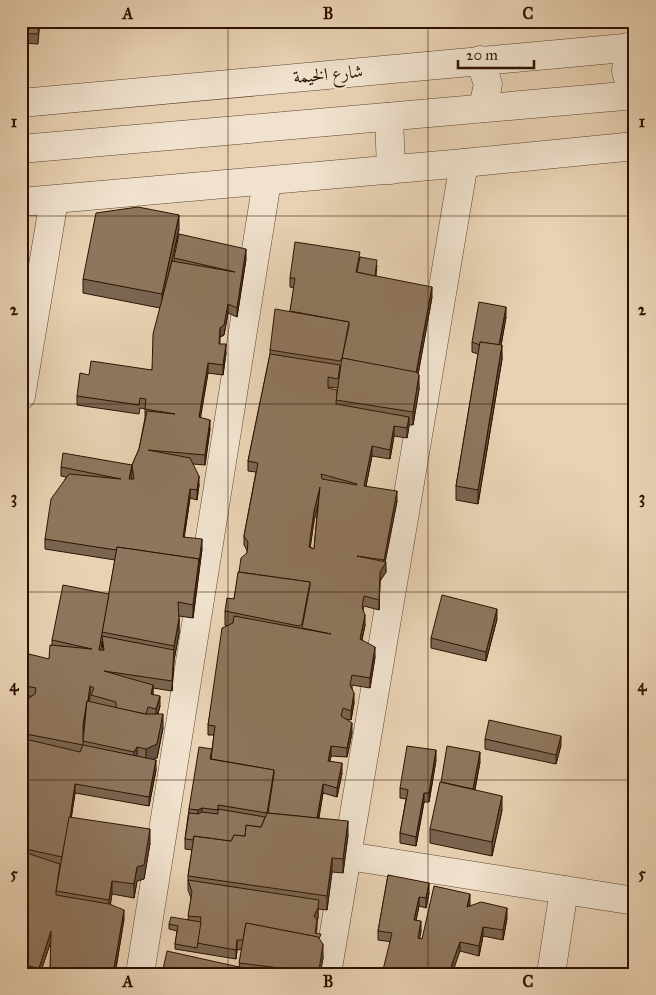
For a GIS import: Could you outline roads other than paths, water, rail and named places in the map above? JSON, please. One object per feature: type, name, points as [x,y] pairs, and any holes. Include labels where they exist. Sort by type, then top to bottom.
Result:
[{"type":"street","name":"شارع الخيمة","points":[[21,103],[632,47]]},
{"type":"street","points":[[21,149],[634,95],[626,71],[632,47]]},
{"type":"street","points":[[480,60],[488,84],[482,108]]},
{"type":"street","points":[[389,117],[391,170]]},
{"type":"street","points":[[21,202],[391,170],[635,146]]},
{"type":"street","points":[[327,974],[464,163]]},
{"type":"street","points":[[140,974],[267,181]]},
{"type":"street","points":[[22,382],[54,200]]},
{"type":"street","points":[[348,856],[635,901]]},
{"type":"street","points":[[551,974],[564,890]]}]
